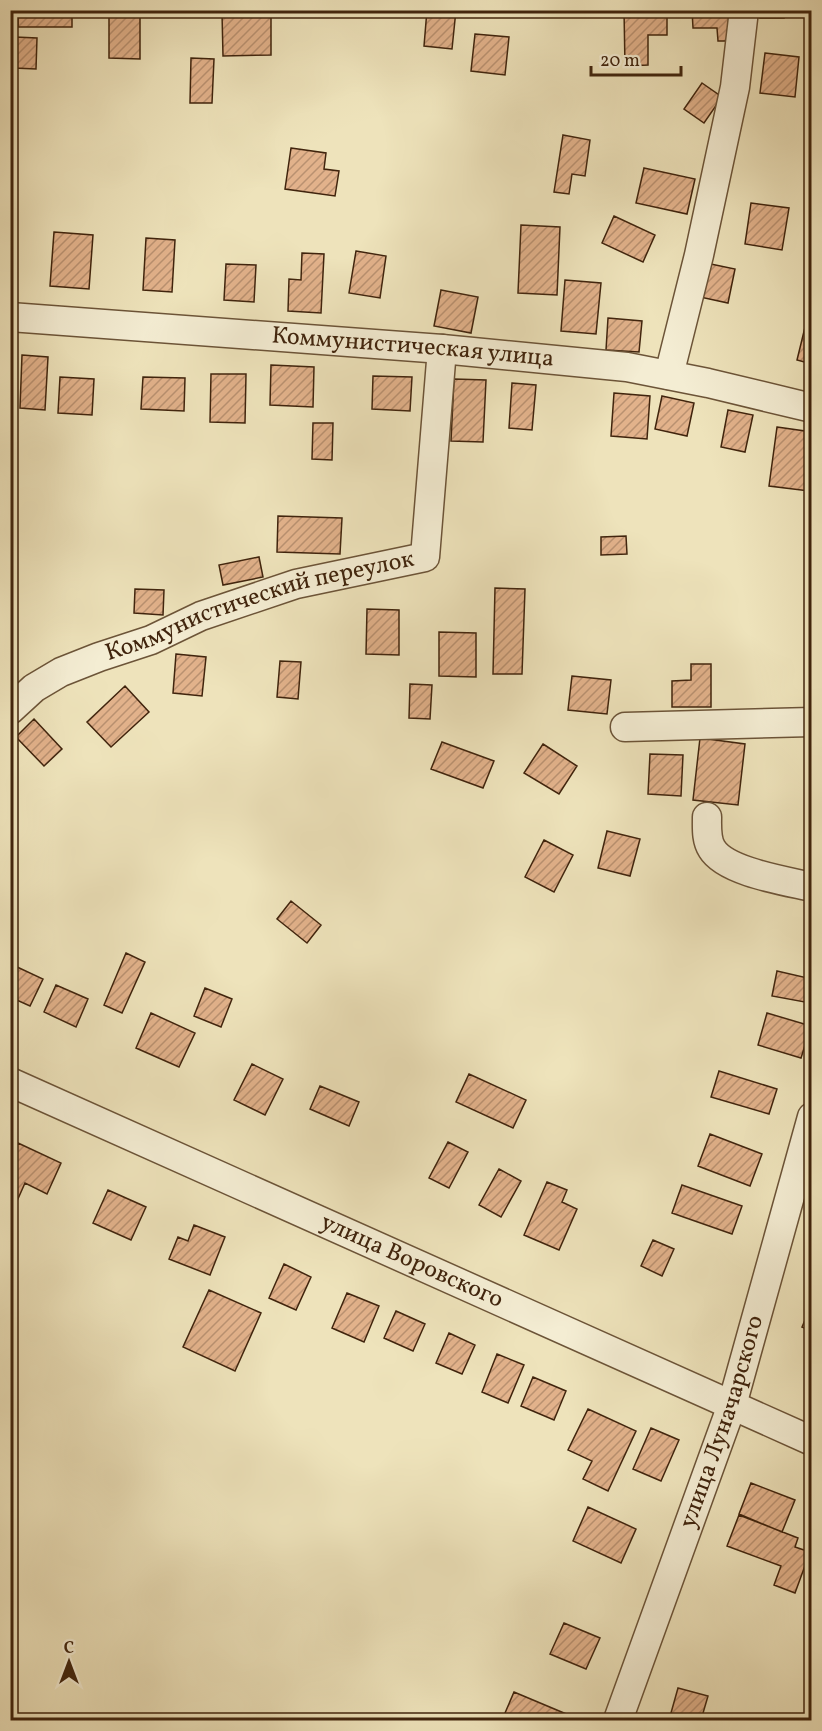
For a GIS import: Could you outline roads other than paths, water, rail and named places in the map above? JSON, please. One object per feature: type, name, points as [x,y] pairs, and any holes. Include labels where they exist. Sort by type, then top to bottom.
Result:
[{"type":"street","points":[[669,375],[699,255],[735,87],[744,10]]},
{"type":"street","name":"Коммунистическая улица","points":[[10,317],[442,349],[627,368],[708,383],[812,408]]},
{"type":"street","name":"Коммунистический переулок","points":[[10,710],[34,688],[61,672],[151,640],[201,616],[296,584],[425,556],[442,349]]},
{"type":"street","points":[[625,727],[812,722]]},
{"type":"street","points":[[707,817],[707,835],[711,848],[729,864],[812,887]]},
{"type":"street","name":"улица Воровского","points":[[10,1082],[812,1441]]},
{"type":"street","name":"улица Луначарского","points":[[618,1720],[732,1405],[812,1117]]}]
